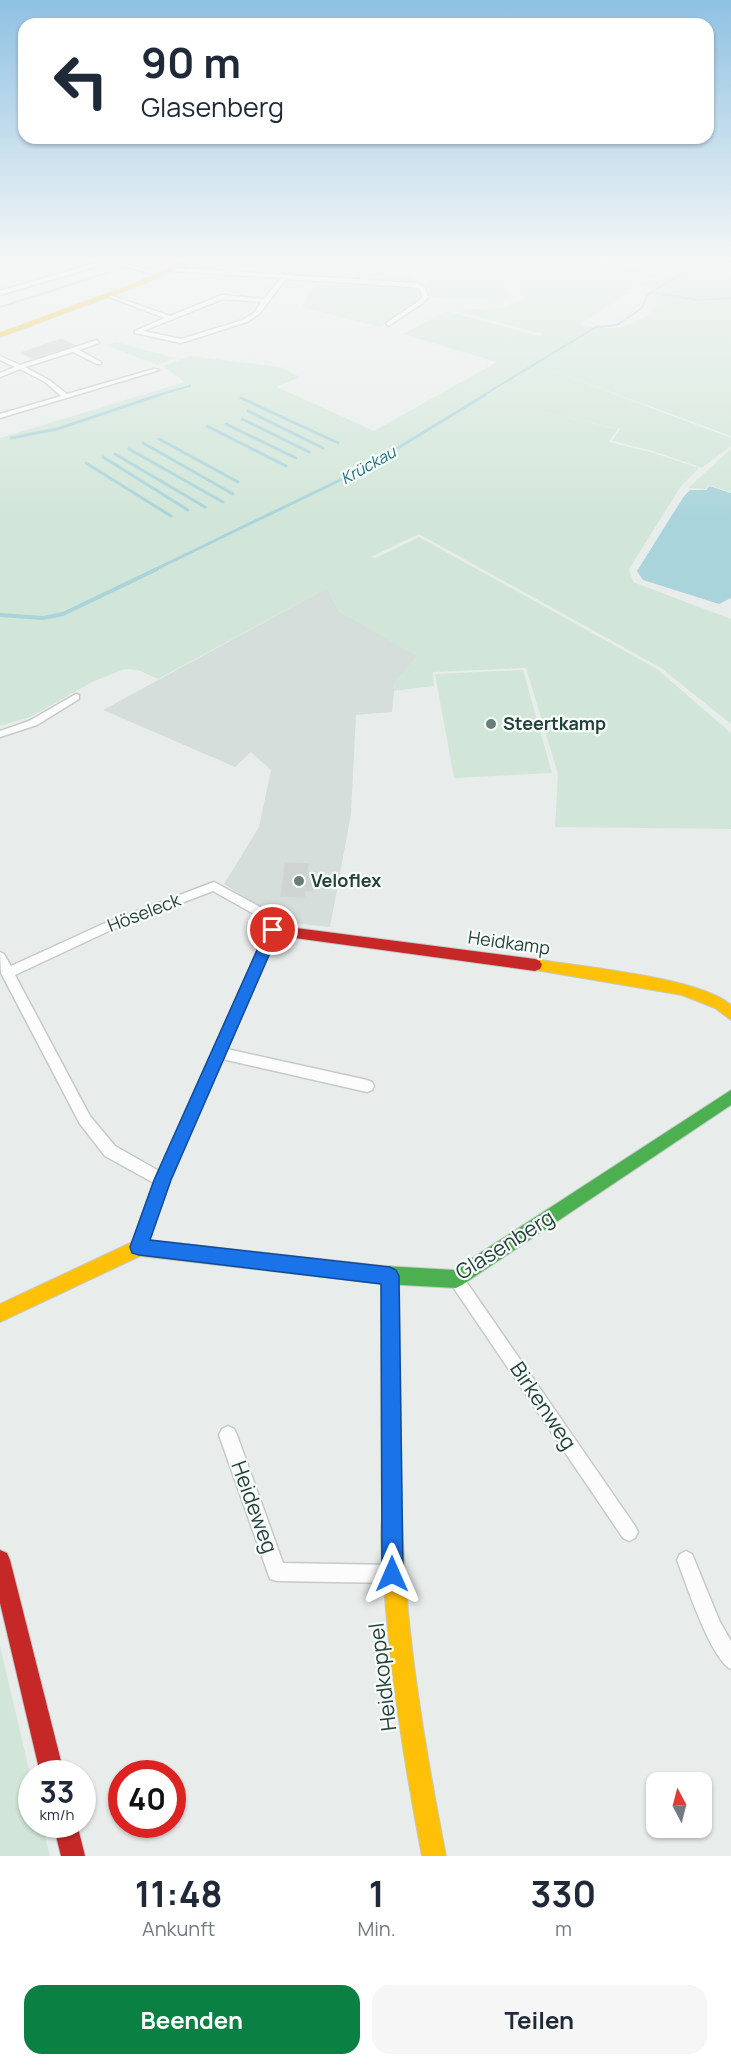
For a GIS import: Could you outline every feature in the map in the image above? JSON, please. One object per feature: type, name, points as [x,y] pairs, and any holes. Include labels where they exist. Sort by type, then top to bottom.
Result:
[{"type":"street","points":[[0,375],[90,345]]},
{"type":"street","points":[[75,350],[99,363]]},
{"type":"street","points":[[0,358],[47,381],[67,397]]},
{"type":"street","points":[[0,416],[156,370]]},
{"type":"street","points":[[0,734],[33,723],[76,697]]},
{"type":"street","name":"Höseleck","points":[[7,973],[107,927],[214,886],[258,911],[273,930]]},
{"type":"street","points":[[0,1313],[139,1247],[162,1180],[273,930]]},
{"type":"street","name":"Heidkamp","points":[[273,930],[495,959],[684,989],[720,1004],[731,1014]]},
{"type":"street","points":[[0,957],[85,1120],[110,1151],[162,1180]]},
{"type":"street","points":[[219,1053],[367,1086]]},
{"type":"street","name":"Glasenberg","points":[[139,1247],[390,1276],[456,1279],[731,1097]]},
{"type":"street","name":"Heidkoppel","points":[[390,1276],[392,1574],[413,1750],[434,1856]]},
{"type":"street","name":"Birkenweg","points":[[456,1279],[629,1532]]},
{"type":"street","name":"Heideweg","points":[[228,1435],[277,1572],[392,1574]]},
{"type":"street","points":[[0,1560],[49,1760]]},
{"type":"street","points":[[686,1560],[713,1628],[731,1659]]},
{"type":"street","points":[[68,1838],[73,1856]]},
{"type":"shaded area","points":[[327,588],[339,611],[418,656],[395,682],[392,712],[356,715],[351,814],[330,927],[274,921],[263,909],[224,884],[259,827],[271,770],[251,752],[235,767],[103,710]]},
{"type":"green space","points":[[106,345],[126,345],[175,358],[157,365]]},
{"type":"green space","points":[[439,345],[731,345],[731,436],[540,366],[731,438],[731,446],[702,468],[653,451],[612,441],[620,429],[486,399],[618,429],[609,442],[699,468],[681,486],[629,569],[633,582],[731,619],[731,724],[661,668],[419,534],[371,557],[376,558],[419,537],[657,669],[731,733],[731,829],[555,827],[558,774],[526,668],[433,672],[434,686],[394,691],[395,682],[417,656],[339,611],[327,588],[158,679],[138,670],[125,669],[92,682],[30,717],[0,726],[0,438],[185,382],[163,366],[190,356],[280,367],[300,377],[277,387],[374,431],[497,362]]},
{"type":"green space","points":[[731,449],[731,492],[708,485],[705,489],[688,488]]},
{"type":"green space","name":"Steertkamp","points":[[523,670],[552,773],[454,778],[435,674]]},
{"type":"green space","points":[[0,1646],[27,1760],[18,1760],[18,1838],[46,1838],[50,1856],[0,1856]]},
{"type":"water","points":[[709,486],[731,493],[731,598],[719,604],[643,580],[637,571],[684,496],[690,490],[706,490]]},
{"type":"building","points":[[45,345],[74,345],[33,358],[21,353]]},
{"type":"building","name":"Veloflex","points":[[285,863],[308,864],[307,872],[315,872],[313,891],[304,890],[304,897],[281,896]]},
{"type":"waterway","name":"Krückau","points":[[482,396],[567,345]]},
{"type":"waterway","points":[[155,396],[190,386]]},
{"type":"waterway","points":[[11,438],[57,429],[159,395]]},
{"type":"waterway","name":"Krückau","points":[[154,570],[363,469],[485,395]]},
{"type":"waterway","points":[[241,398],[338,443]]},
{"type":"waterway","points":[[248,411],[323,448]]},
{"type":"waterway","points":[[242,419],[309,452]]},
{"type":"waterway","points":[[226,424],[296,458]]},
{"type":"waterway","points":[[207,426],[286,466]]},
{"type":"waterway","points":[[159,439],[238,482]]},
{"type":"waterway","points":[[143,443],[233,494]]},
{"type":"waterway","points":[[129,449],[223,502]]},
{"type":"waterway","points":[[115,454],[205,507]]},
{"type":"waterway","points":[[103,457],[188,510]]},
{"type":"waterway","points":[[86,463],[171,516]]},
{"type":"waterway","name":"Krückau","points":[[0,615],[43,618],[63,614],[157,569]]},
{"type":"traffic: fast","points":[[384,1275],[456,1279],[731,1097]]},
{"type":"traffic: slow","points":[[535,965],[684,989],[720,1004],[731,1014]]},
{"type":"traffic: slow","points":[[0,1313],[139,1247],[384,1275]]},
{"type":"traffic: slow","points":[[392,1515],[399,1644],[411,1729],[434,1856]]},
{"type":"traffic: jam","points":[[273,930],[535,965]]},
{"type":"traffic: jam","points":[[390,1276],[392,1515]]},
{"type":"traffic: jam","points":[[0,1560],[49,1760]]},
{"type":"traffic: jam","points":[[68,1838],[73,1856]]},
{"type":"place","name":"Steertkamp","points":[[491,724]]},
{"type":"place","name":"Veloflex","points":[[299,881]]},
{"type":"route","points":[[273,930],[162,1180],[139,1247],[390,1276],[392,1574]]}]
